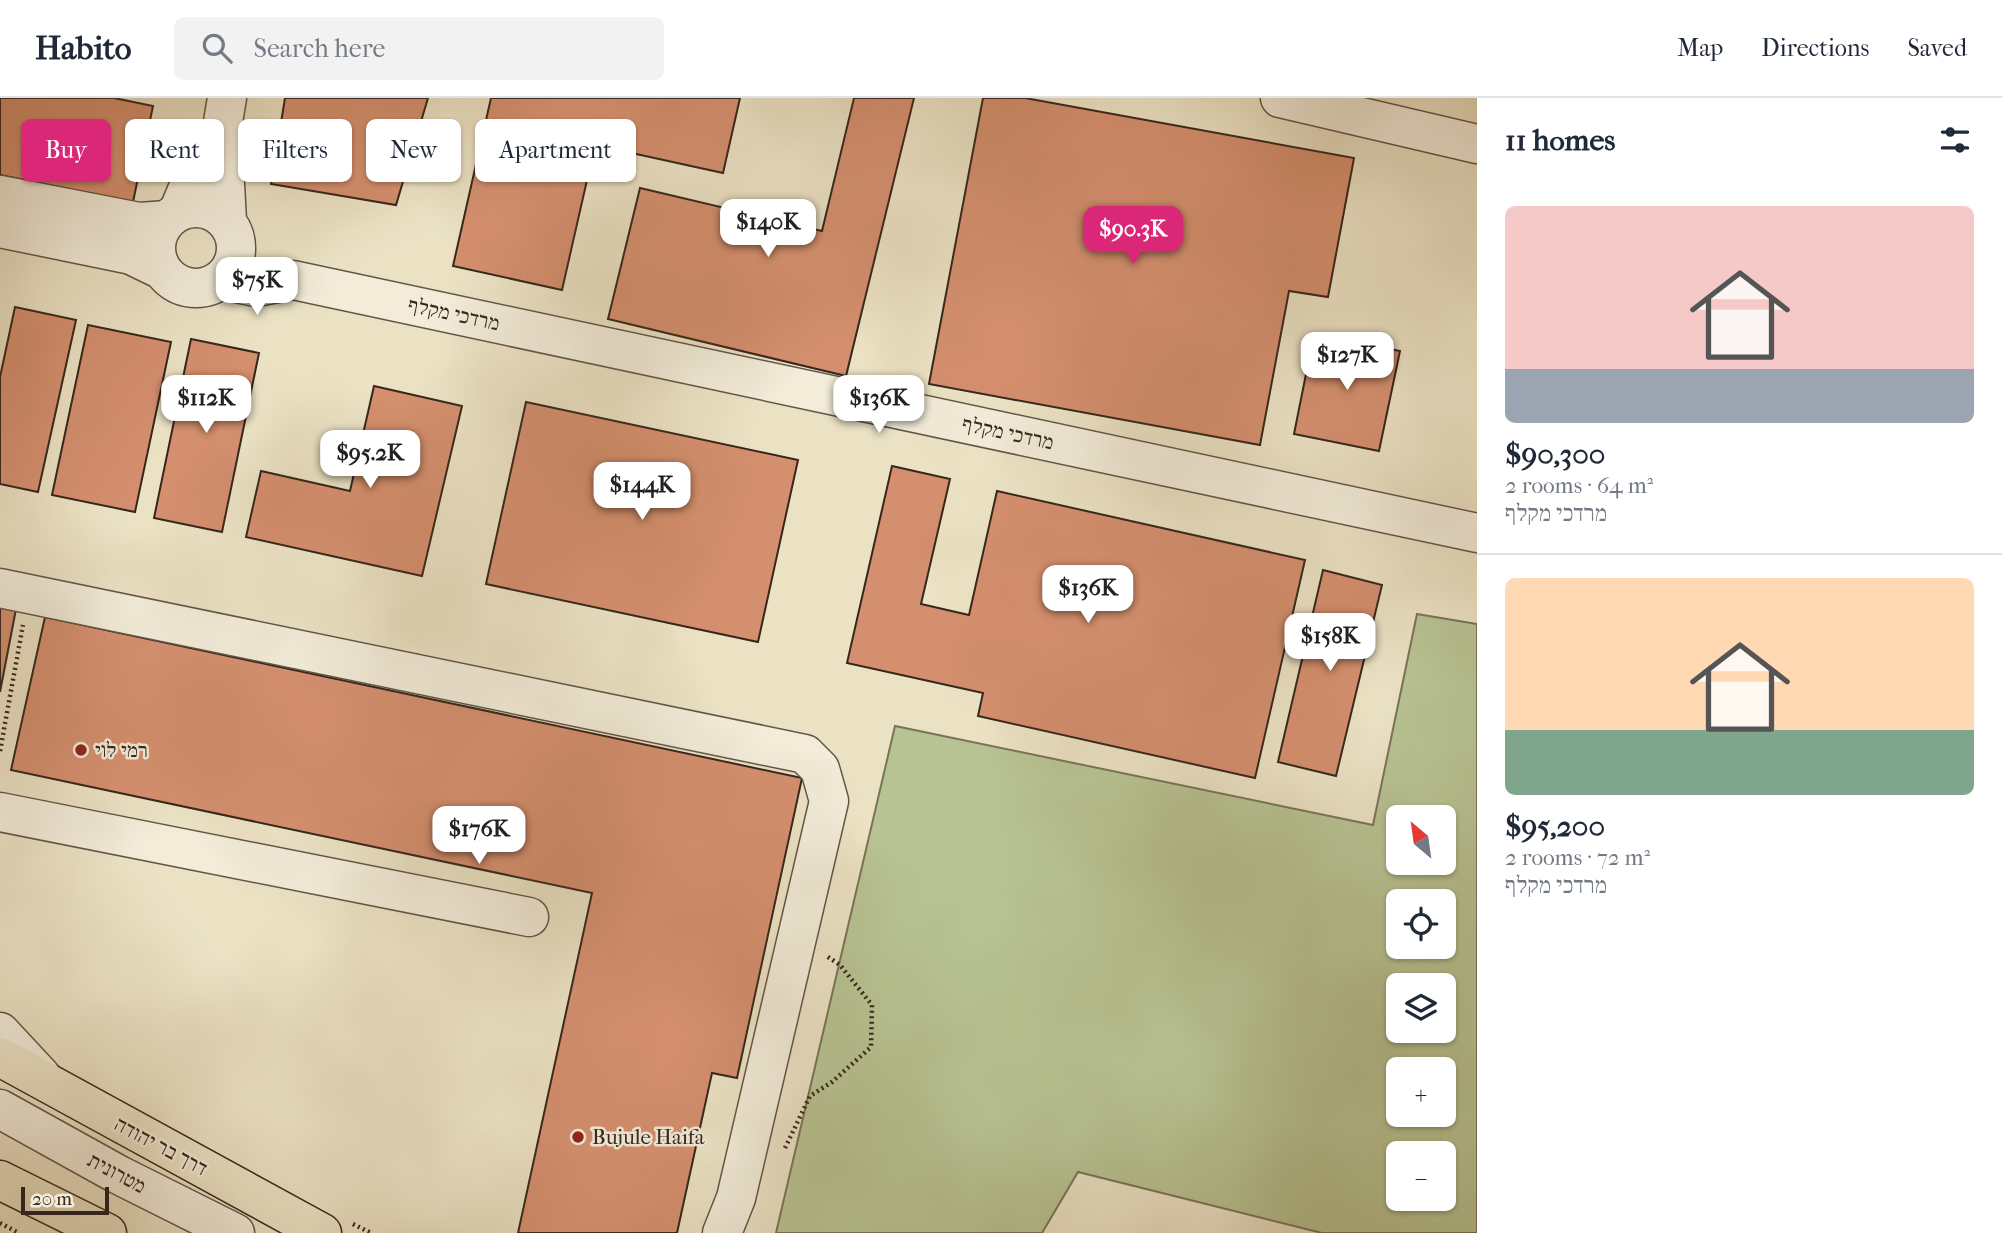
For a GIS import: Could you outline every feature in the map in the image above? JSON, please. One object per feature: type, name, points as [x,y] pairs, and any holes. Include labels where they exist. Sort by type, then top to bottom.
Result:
[{"type":"main road","name":"דרך בר יהודה","points":[[0,1057],[322,1233]]},
{"type":"main road","points":[[0,1180],[107,1233]]},
{"type":"street","points":[[1280,98],[1477,144]]},
{"type":"street","points":[[162,270],[155,244],[191,181],[224,113]]},
{"type":"street","points":[[0,228],[131,255],[162,270],[182,286],[196,289],[221,280],[236,258],[230,227],[224,113]]},
{"type":"street","points":[[0,195],[139,222],[204,208],[230,227]]},
{"type":"street","name":"מרדכי מקלף","points":[[230,227],[293,280]]},
{"type":"street","name":"מרדכי מקלף","points":[[221,280],[256,287],[293,280],[1477,533]]},
{"type":"street","points":[[15,591],[805,754],[820,769],[829,801],[736,1198],[722,1233]]},
{"type":"street","points":[[0,812],[529,917]]},
{"type":"street","points":[[0,1032],[52,1087]]},
{"type":"street","name":"מטרונית","points":[[0,1109],[119,1175],[235,1233]]},
{"type":"path","points":[[0,751],[15,591]]},
{"type":"path","points":[[782,1157],[810,1096],[832,1082],[871,1047],[872,1005],[840,965],[822,953]]},
{"type":"path","points":[[0,1223],[19,1233]]},
{"type":"green space","points":[[1417,614],[1477,624],[1477,1233],[1322,1233],[1078,1172],[1042,1233],[776,1233],[895,726],[1373,825]]},
{"type":"building","points":[[0,98],[114,98],[153,106],[150,119],[125,119],[125,182],[137,182],[133,202],[34,182],[111,182],[111,119],[21,119],[21,179],[0,175]]},
{"type":"building","points":[[285,98],[428,98],[422,119],[366,119],[366,182],[403,182],[396,205],[271,184],[352,182],[352,119],[282,119]]},
{"type":"building","points":[[491,98],[740,98],[723,173],[636,154],[636,119],[486,119]]},
{"type":"building","points":[[854,98],[914,98],[846,376],[608,319],[640,188],[822,231]]},
{"type":"building","points":[[983,98],[1025,98],[1354,158],[1328,297],[1289,291],[1260,445],[929,384]]},
{"type":"building","points":[[475,169],[475,182],[587,182],[562,290],[453,266]]},
{"type":"building","points":[[15,307],[76,320],[38,492],[0,484],[0,377]]},
{"type":"building","points":[[88,325],[171,342],[135,512],[52,495]]},
{"type":"building","points":[[1314,334],[1400,351],[1379,451],[1294,434]]},
{"type":"building","points":[[191,339],[259,353],[222,532],[154,518]]},
{"type":"building","points":[[374,386],[462,406],[422,576],[246,537],[261,471],[350,491]]},
{"type":"building","points":[[526,402],[798,460],[758,642],[486,584]]},
{"type":"building","points":[[892,466],[950,479],[921,604],[969,615],[997,491],[1305,560],[1255,778],[978,716],[983,693],[847,663]]},
{"type":"building","points":[[1323,570],[1382,585],[1336,776],[1278,762]]},
{"type":"building","points":[[0,606],[16,609],[0,692]]},
{"type":"building","points":[[45,617],[802,778],[737,1078],[712,1073],[677,1233],[518,1233],[592,893],[11,770]]},
{"type":"place","name":"רמי לוי","points":[[81,750]]},
{"type":"place","name":"Bujule Haifa","points":[[578,1137]]}]
